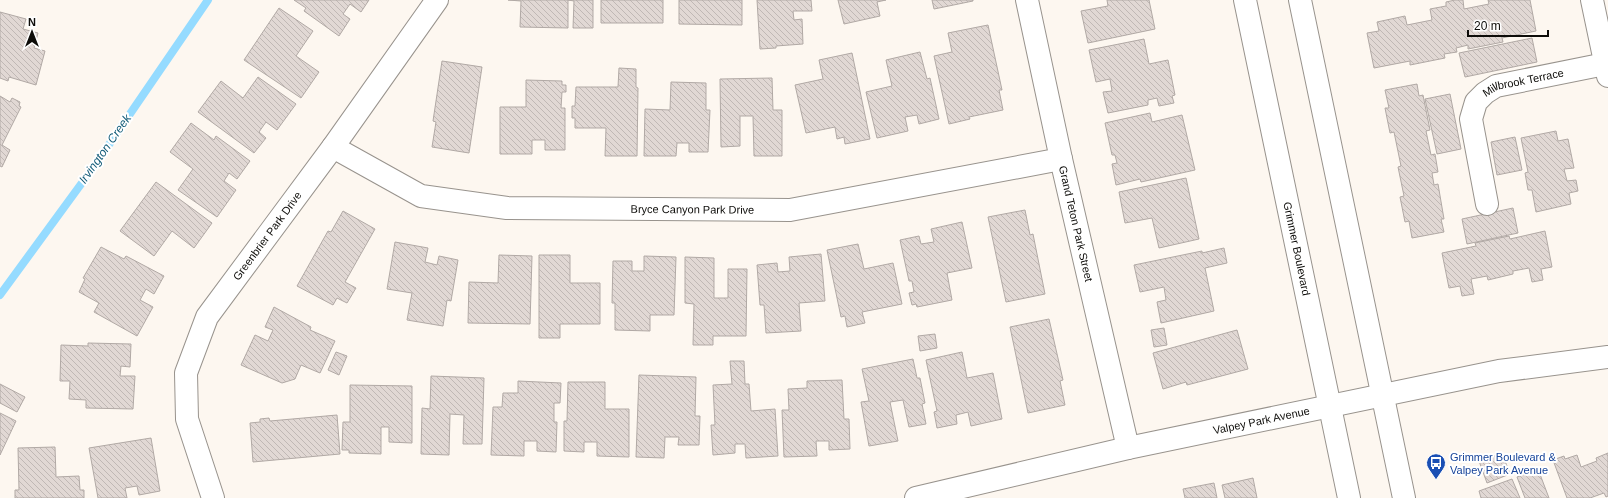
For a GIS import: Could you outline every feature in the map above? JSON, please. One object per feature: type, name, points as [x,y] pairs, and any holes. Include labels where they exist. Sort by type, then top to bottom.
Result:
[{"type":"street","name":"Greenbrier Park Drive","points":[[214,498],[187,419],[186,373],[207,317],[333,147],[437,0]]},
{"type":"street","name":"Grand Teton Park Street","points":[[1027,0],[1061,159],[1128,448]]},
{"type":"street","name":"Grimmer Boulevard","points":[[1245,0],[1349,498]]},
{"type":"street","points":[[1300,0],[1404,498]]},
{"type":"street","points":[[1592,0],[1607,70]]},
{"type":"street","name":"Millbrook Terrace","points":[[1487,204],[1471,118],[1476,102],[1485,93],[1496,86],[1607,70]]},
{"type":"street","name":"Bryce Canyon Park Drive","points":[[333,147],[422,196],[507,208],[790,210],[1061,159]]},
{"type":"street","name":"Valpey Park Avenue","points":[[916,498],[1128,448],[1499,371],[1608,357]]},
{"type":"building","points":[[294,0],[369,0],[361,12],[350,4],[343,14],[350,19],[339,36],[304,11],[306,8]]},
{"type":"building","points":[[508,0],[568,0],[568,28],[520,27],[521,1]]},
{"type":"building","points":[[568,0],[593,0],[593,28],[573,28],[574,1]]},
{"type":"building","points":[[601,0],[663,0],[663,23],[601,23]]},
{"type":"building","points":[[679,0],[742,0],[742,25],[679,24]]},
{"type":"building","points":[[757,0],[811,0],[812,11],[793,11],[794,20],[802,19],[803,44],[760,49]]},
{"type":"building","points":[[838,0],[886,0],[877,2],[880,16],[844,24]]},
{"type":"building","points":[[932,0],[973,0],[973,1],[934,9]]},
{"type":"building","points":[[1107,0],[1149,0],[1155,29],[1088,43],[1081,11],[1108,6]]},
{"type":"building","points":[[1463,0],[1464,9],[1489,4],[1488,0],[1530,0],[1536,31],[1502,38],[1503,42],[1468,49],[1468,45],[1456,48],[1457,52],[1444,54],[1445,58],[1410,65],[1410,61],[1374,68],[1367,33],[1379,31],[1377,22],[1405,16],[1407,25],[1432,20],[1430,9],[1446,6],[1446,2]]},
{"type":"building","points":[[279,8],[313,31],[296,56],[319,72],[301,98],[244,60]]},
{"type":"building","points":[[0,12],[26,19],[23,29],[38,33],[34,48],[45,51],[36,85],[9,77],[8,81],[0,78]]},
{"type":"building","points":[[988,25],[1002,90],[999,90],[1003,110],[969,117],[970,119],[949,124],[934,56],[952,52],[948,33]]},
{"type":"building","points":[[1532,38],[1537,62],[1465,77],[1459,53]]},
{"type":"building","points":[[1144,39],[1149,64],[1168,60],[1175,95],[1172,96],[1174,103],[1159,106],[1157,98],[1148,100],[1148,105],[1108,113],[1103,92],[1112,91],[1110,79],[1096,82],[1089,50]]},
{"type":"building","points":[[920,52],[927,79],[930,78],[939,119],[919,124],[917,115],[905,117],[908,131],[877,138],[866,92],[892,86],[886,60]]},
{"type":"building","points":[[852,53],[870,139],[845,144],[844,137],[837,139],[835,127],[806,133],[795,85],[823,79],[819,60]]},
{"type":"building","points":[[442,61],[482,67],[469,153],[432,147],[436,122],[433,121]]},
{"type":"building","points":[[619,68],[636,69],[636,87],[638,88],[637,156],[605,156],[606,128],[575,128],[575,118],[572,118],[572,106],[575,106],[576,87],[618,87]]},
{"type":"building","points":[[258,77],[296,104],[277,130],[266,122],[259,132],[266,138],[254,153],[198,112],[221,81],[243,98]]},
{"type":"building","points":[[772,78],[773,110],[782,110],[782,156],[754,156],[753,116],[740,116],[740,146],[721,147],[720,79]]},
{"type":"building","points":[[526,80],[562,81],[562,85],[566,85],[566,92],[562,92],[561,108],[565,108],[565,150],[545,150],[545,140],[532,140],[532,154],[500,154],[500,107],[526,107]]},
{"type":"building","points":[[671,82],[706,83],[706,110],[710,110],[708,152],[689,152],[689,143],[677,143],[676,156],[644,156],[645,109],[670,110]]},
{"type":"building","points":[[1417,84],[1419,96],[1423,95],[1430,130],[1426,131],[1431,155],[1435,154],[1438,172],[1432,173],[1434,185],[1438,184],[1444,219],[1441,219],[1444,232],[1412,238],[1409,221],[1405,222],[1400,197],[1404,196],[1398,167],[1401,166],[1394,132],[1390,133],[1385,108],[1389,108],[1385,90]]},
{"type":"building","points":[[1450,94],[1461,149],[1437,154],[1425,99]]},
{"type":"building","points":[[0,96],[10,102],[12,98],[20,102],[19,106],[21,107],[2,145],[10,150],[2,167],[0,166]]},
{"type":"building","points":[[1150,113],[1152,122],[1182,115],[1195,170],[1141,182],[1140,179],[1116,185],[1112,164],[1117,163],[1115,155],[1112,155],[1105,123]]},
{"type":"building","points":[[191,123],[214,140],[216,136],[250,161],[237,179],[229,173],[224,181],[236,190],[217,217],[178,190],[193,169],[170,152]]},
{"type":"building","points":[[1556,131],[1558,141],[1568,139],[1574,168],[1564,169],[1567,181],[1576,180],[1578,191],[1569,193],[1571,204],[1536,212],[1532,190],[1528,190],[1525,173],[1528,172],[1521,138]]},
{"type":"building","points":[[1515,137],[1522,170],[1497,175],[1491,142]]},
{"type":"building","points":[[1186,178],[1199,239],[1159,248],[1152,218],[1125,223],[1119,192]]},
{"type":"building","points":[[156,182],[212,223],[194,248],[172,231],[154,256],[120,231]]},
{"type":"building","points":[[1513,208],[1518,233],[1467,244],[1462,219]]},
{"type":"building","points":[[1025,210],[1030,235],[1033,234],[1045,294],[1006,302],[988,217]]},
{"type":"building","points":[[343,211],[375,229],[345,282],[356,288],[347,303],[337,298],[333,305],[297,286],[328,231],[331,232]]},
{"type":"building","points":[[962,222],[972,268],[947,273],[952,300],[917,307],[916,304],[912,305],[909,293],[914,292],[912,281],[909,281],[900,240],[919,236],[921,244],[934,242],[931,229]]},
{"type":"building","points":[[1545,231],[1552,267],[1541,269],[1543,280],[1532,282],[1529,268],[1513,271],[1513,274],[1488,280],[1487,276],[1471,279],[1474,294],[1462,296],[1460,286],[1449,288],[1442,253],[1476,246],[1475,243],[1509,236],[1510,239]]},
{"type":"building","points":[[395,242],[428,248],[425,262],[437,265],[439,256],[458,260],[451,301],[447,300],[443,326],[407,320],[412,293],[387,289]]},
{"type":"building","points":[[858,244],[864,269],[893,263],[902,304],[862,312],[865,323],[847,327],[845,316],[841,317],[827,250]]},
{"type":"building","points":[[101,247],[124,259],[126,256],[164,276],[154,294],[146,289],[140,300],[153,307],[137,336],[94,312],[99,303],[79,292],[85,279],[83,278]]},
{"type":"building","points":[[1224,248],[1227,263],[1205,268],[1214,311],[1161,323],[1157,302],[1166,300],[1164,287],[1140,292],[1134,265]]},
{"type":"building","points":[[821,254],[825,301],[799,303],[801,331],[766,333],[764,305],[760,305],[757,265],[777,263],[778,272],[790,271],[789,257]]},
{"type":"building","points":[[499,255],[532,256],[530,324],[468,323],[469,282],[498,283]]},
{"type":"building","points":[[539,255],[570,255],[570,283],[600,283],[600,324],[560,324],[560,338],[539,338]]},
{"type":"building","points":[[644,256],[676,257],[674,315],[650,315],[650,331],[615,330],[615,303],[612,303],[613,261],[632,261],[632,271],[644,271]]},
{"type":"building","points":[[685,257],[714,258],[714,298],[728,298],[728,269],[747,269],[746,336],[713,336],[713,345],[693,345],[694,304],[685,303]]},
{"type":"building","points":[[274,307],[311,327],[310,330],[335,341],[320,373],[301,365],[295,379],[282,383],[241,365],[255,335],[268,341],[273,330],[265,327]]},
{"type":"building","points":[[1049,319],[1063,380],[1060,381],[1065,405],[1028,413],[1010,327]]},
{"type":"building","points":[[1164,328],[1167,345],[1154,347],[1151,330]]},
{"type":"building","points":[[1237,330],[1248,369],[1187,385],[1186,382],[1163,389],[1153,353]]},
{"type":"building","points":[[935,334],[937,348],[920,351],[918,336]]},
{"type":"building","points":[[88,343],[131,344],[130,367],[121,366],[120,376],[135,376],[133,409],[86,408],[86,400],[69,399],[70,381],[60,381],[61,345],[88,346]]},
{"type":"building","points":[[336,352],[347,356],[339,375],[328,370]]},
{"type":"building","points":[[962,352],[967,378],[993,373],[1002,419],[971,426],[968,412],[956,415],[957,424],[937,428],[934,412],[937,411],[926,360]]},
{"type":"building","points":[[913,359],[917,378],[920,378],[925,403],[922,404],[926,424],[909,427],[903,400],[890,402],[898,441],[869,446],[861,402],[869,401],[862,369]]},
{"type":"building","points":[[730,361],[744,361],[745,384],[749,384],[751,411],[775,409],[778,456],[746,458],[745,444],[735,444],[735,453],[713,455],[711,425],[715,425],[713,385],[732,384]]},
{"type":"building","points":[[639,375],[696,377],[695,416],[700,416],[699,445],[678,445],[679,437],[665,437],[664,458],[636,457]]},
{"type":"building","points":[[431,376],[484,378],[482,444],[463,444],[464,415],[450,414],[449,455],[421,454],[422,408],[430,409]]},
{"type":"building","points":[[842,380],[844,419],[849,419],[850,449],[829,450],[829,441],[816,441],[817,456],[784,457],[782,410],[789,410],[788,389],[807,388],[807,381]]},
{"type":"building","points":[[518,381],[561,383],[560,403],[554,403],[554,422],[557,422],[556,452],[537,451],[537,441],[524,441],[524,456],[491,455],[493,407],[502,407],[503,393],[518,393]]},
{"type":"building","points":[[568,382],[605,382],[605,409],[629,409],[629,457],[597,456],[597,442],[584,442],[584,452],[564,451],[564,421],[567,421]]},
{"type":"building","points":[[0,384],[25,397],[17,412],[0,403]]},
{"type":"building","points":[[350,385],[412,386],[412,443],[389,442],[389,427],[381,427],[381,454],[349,453],[349,450],[342,450],[343,422],[350,422]]},
{"type":"building","points":[[0,413],[16,421],[0,455]]},
{"type":"building","points":[[337,415],[340,454],[253,462],[250,423],[260,422],[260,419],[269,418],[270,421]]},
{"type":"building","points":[[151,438],[160,491],[139,495],[137,486],[125,488],[127,498],[98,498],[89,448]]},
{"type":"building","points":[[55,447],[56,477],[79,476],[80,490],[84,490],[84,498],[15,498],[15,490],[19,490],[18,448]]},
{"type":"building","points":[[1502,453],[1510,474],[1487,483],[1479,461]]},
{"type":"building","points":[[1608,453],[1608,496],[1606,497],[1604,493],[1590,498],[1567,498],[1553,460],[1564,456],[1565,459],[1577,455],[1581,467],[1597,461],[1596,458]]},
{"type":"building","points":[[1538,469],[1549,498],[1525,498],[1517,477]]},
{"type":"building","points":[[1253,478],[1257,498],[1225,498],[1222,485]]},
{"type":"building","points":[[1512,479],[1520,498],[1481,498],[1479,491]]},
{"type":"building","points":[[1214,483],[1217,498],[1185,498],[1183,489]]},
{"type":"waterway","name":"Irvington Creek","points":[[0,295],[95,165],[208,0]]},
{"type":"place","name":"Grimmer Boulevard & Valpey Park Avenue","points":[[1436,480]]}]
